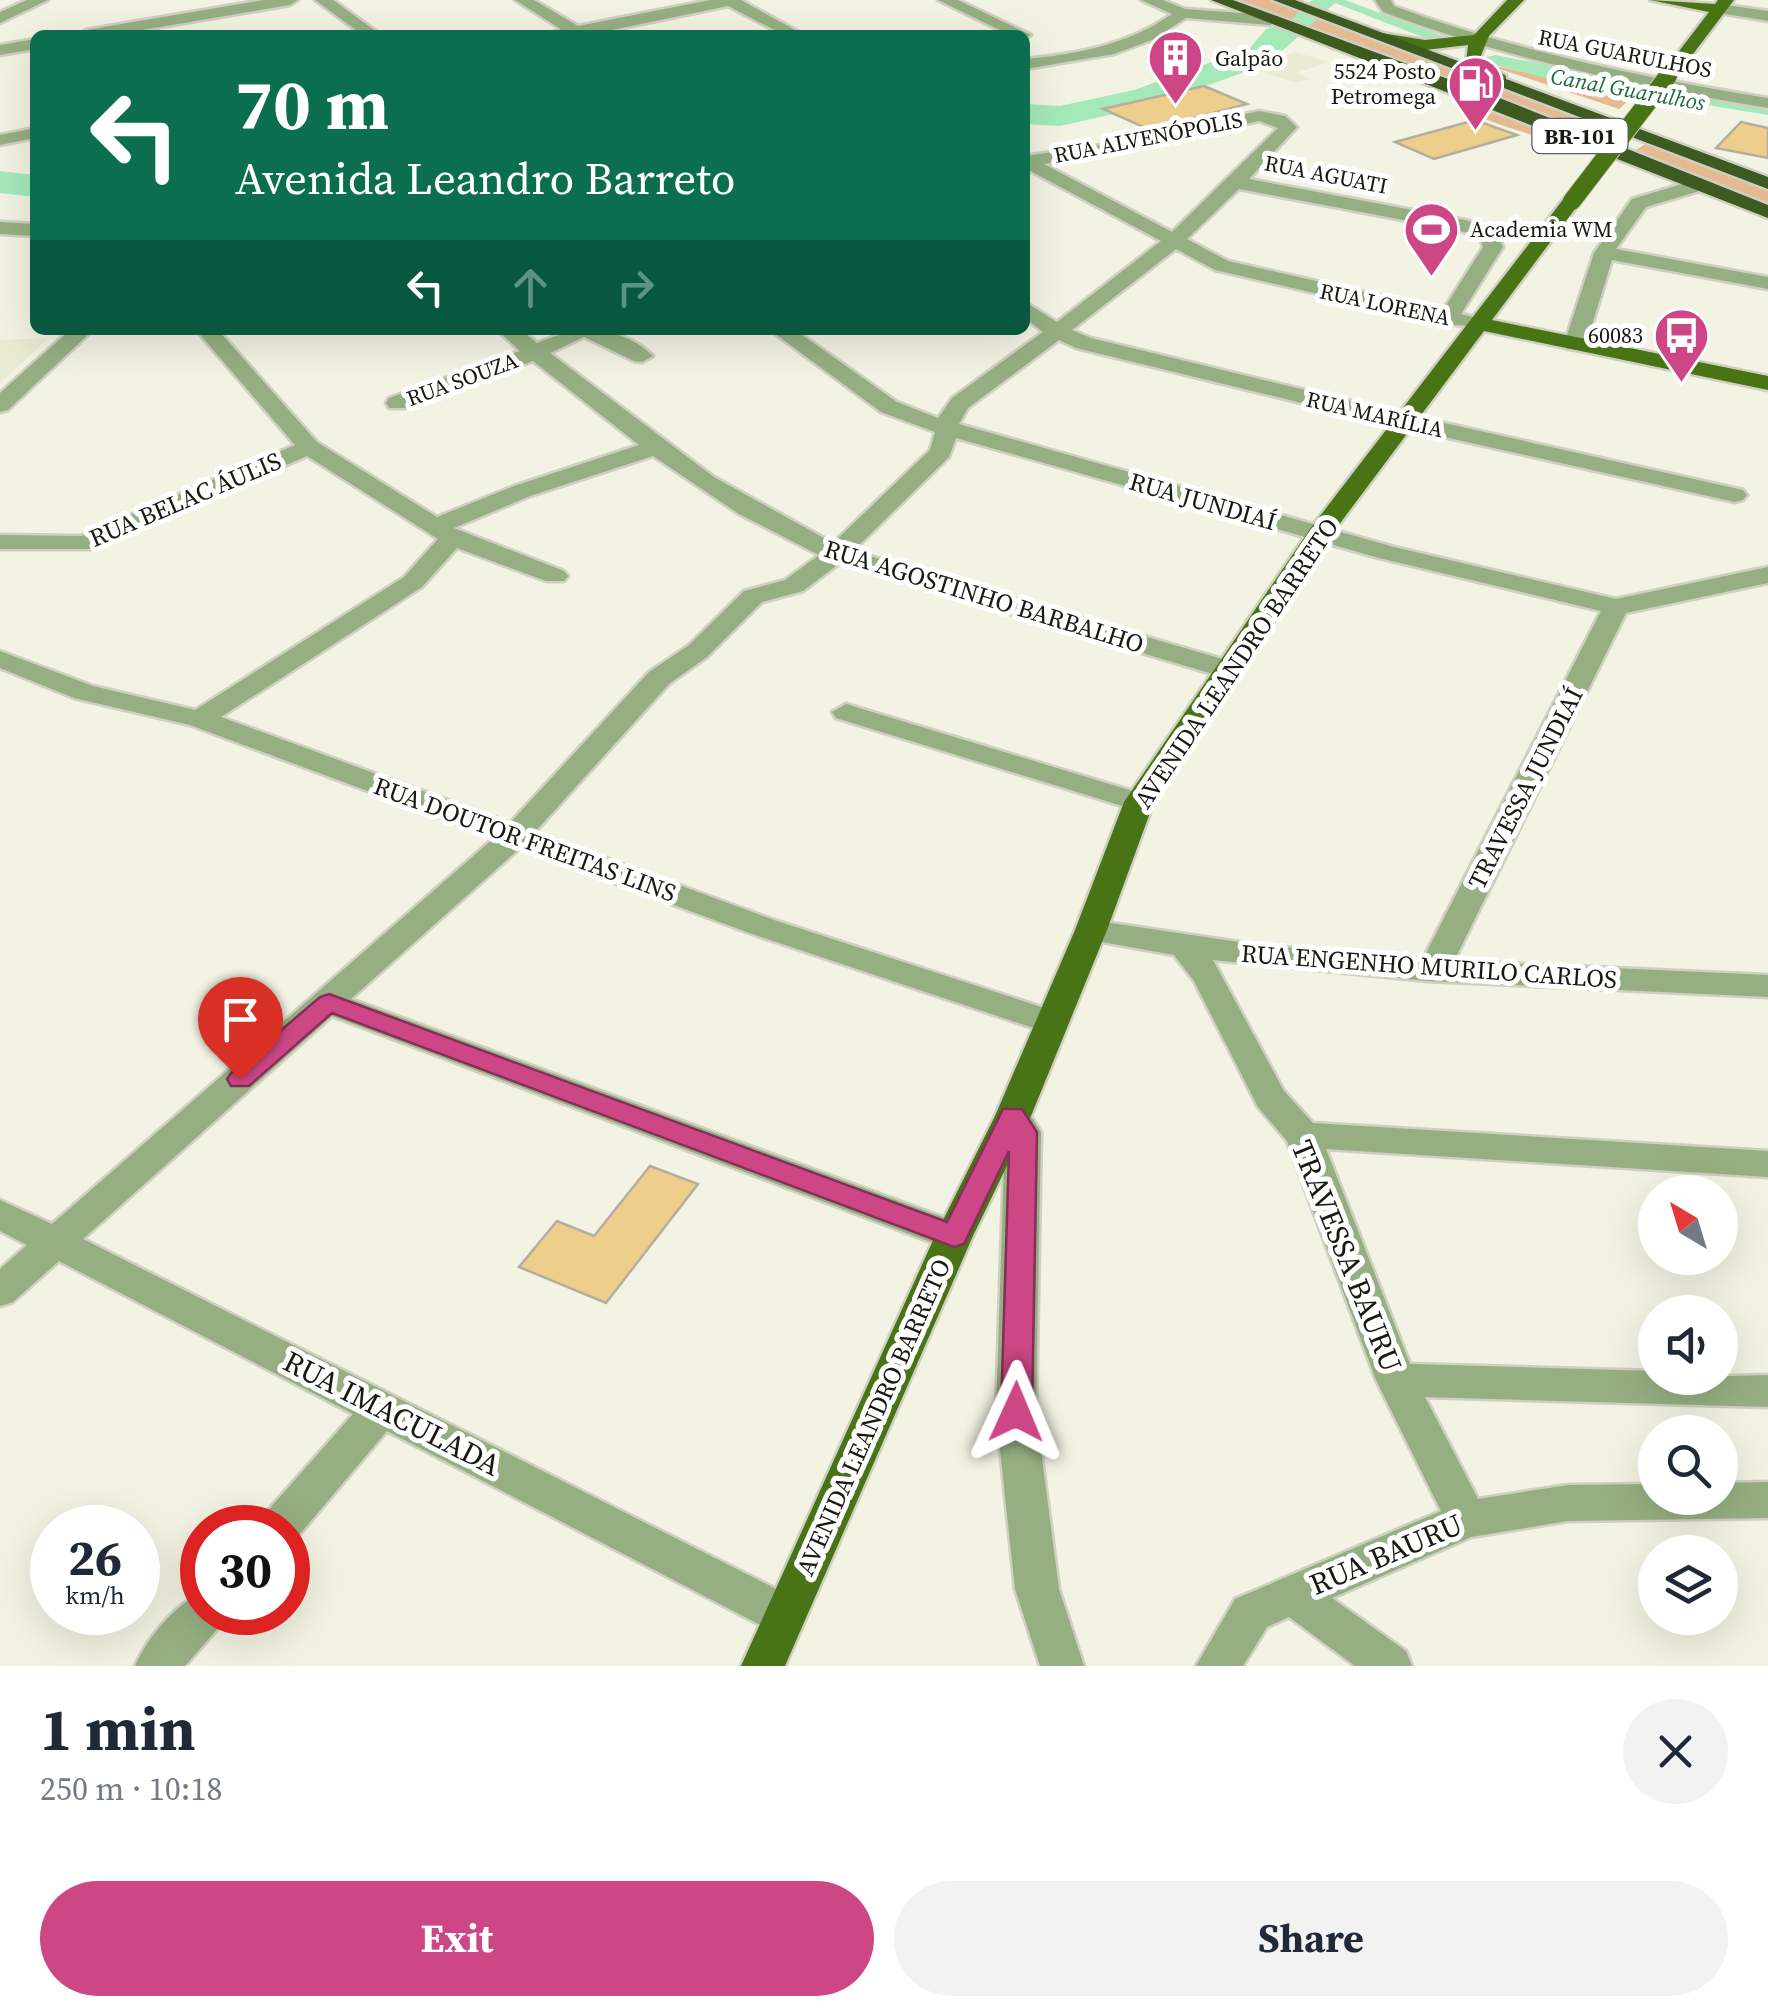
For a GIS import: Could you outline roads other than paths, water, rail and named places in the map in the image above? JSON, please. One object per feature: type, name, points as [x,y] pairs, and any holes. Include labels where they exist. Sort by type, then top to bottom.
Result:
[{"type":"highway","name":"BR-101","points":[[1219,0],[1492,101],[1768,212]]},
{"type":"highway","name":"BR-101","points":[[1281,0],[1768,183]]},
{"type":"main road","points":[[1382,38],[1425,45],[1467,45],[1516,0]]},
{"type":"main road","points":[[1658,0],[1722,4]]},
{"type":"main road","name":"AVENIDA LEANDRO BARRETO","points":[[762,1666],[954,1236],[1013,1116],[1091,930],[1139,802],[1319,534],[1404,421],[1464,321],[1572,201],[1722,4]]},
{"type":"main road","points":[[1467,45],[1478,66],[1500,80]]},
{"type":"main road","name":"RUA LORENA","points":[[1464,321],[1768,383]]},
{"type":"street","points":[[0,18],[40,0]]},
{"type":"street","points":[[136,12],[156,30],[290,0]]},
{"type":"street","points":[[323,0],[366,30]]},
{"type":"street","points":[[523,0],[573,30]]},
{"type":"street","points":[[592,30],[730,0],[787,30]]},
{"type":"street","points":[[946,0],[1013,30]]},
{"type":"street","points":[[1149,0],[1183,14],[1270,20]]},
{"type":"street","name":"RUA GUARULHOS","points":[[1383,0],[1388,9],[1467,45],[1768,103]]},
{"type":"street","points":[[1722,4],[1768,16]]},
{"type":"street","points":[[1030,64],[1081,59],[1133,45],[1183,14]]},
{"type":"street","points":[[1030,38],[1081,59]]},
{"type":"street","points":[[0,50],[30,45]]},
{"type":"street","name":"RUA ALVENÓPOLIS","points":[[1030,160],[1108,149],[1239,119],[1270,117],[1288,127],[1233,182]]},
{"type":"street","points":[[0,140],[30,135]]},
{"type":"street","name":"RUA LORENA","points":[[1030,164],[1171,241],[1240,271],[1464,321]]},
{"type":"street","points":[[0,1291],[516,835],[659,678],[698,651],[754,596],[794,586],[836,554],[940,452],[949,430],[950,414],[960,403],[1054,330],[1090,308],[1171,241],[1233,182]]},
{"type":"street","name":"RUA AGUATI","points":[[1233,182],[1466,226],[1488,234],[1494,246],[1464,321]]},
{"type":"street","points":[[1575,344],[1604,252],[1639,203],[1699,185]]},
{"type":"street","points":[[0,228],[30,230]]},
{"type":"street","points":[[1604,252],[1768,283]]},
{"type":"street","name":"RUA MARÍLIA","points":[[1030,312],[1054,330],[1084,343],[1404,421],[1735,495]]},
{"type":"street","points":[[0,404],[76,335]]},
{"type":"street","points":[[212,335],[309,447],[444,533],[555,576]]},
{"type":"street","name":"RUA AGOSTINHO BARBALHO","points":[[514,335],[656,447],[744,509],[836,554],[1226,669]]},
{"type":"street","name":"RUA SOUZA","points":[[397,402],[573,335]]},
{"type":"street","name":"RUA SOUZA","points":[[595,335],[642,356]]},
{"type":"street","name":"RUA JUNDIAÍ","points":[[787,335],[889,406],[949,430],[1319,534],[1616,607],[1768,575]]},
{"type":"street","name":"RUA BELAC ÁULIS","points":[[0,542],[84,544],[309,447]]},
{"type":"street","points":[[198,719],[413,582],[444,533],[522,491],[656,447]]},
{"type":"street","name":"TRAVESSA JUNDIAÍ","points":[[1434,969],[1616,607]]},
{"type":"street","name":"RUA DOUTOR FREITAS LINS","points":[[0,659],[84,692],[198,719],[764,926],[1051,1022]]},
{"type":"street","points":[[846,712],[1139,802]]},
{"type":"street","name":"RUA ENGENHO MURILO CARLOS","points":[[1091,930],[1186,948],[1304,962],[1768,986]]},
{"type":"street","name":"TRAVESSA BAURU","points":[[1186,948],[1208,976],[1270,1098],[1303,1134],[1396,1380],[1467,1518]]},
{"type":"street","points":[[329,1003],[954,1236]]},
{"type":"street","points":[[1013,1116],[1023,1132],[1016,1412],[1037,1590],[1062,1666]]},
{"type":"street","points":[[1303,1134],[1768,1164]]},
{"type":"street","name":"RUA IMACULADA","points":[[0,1214],[784,1615]]},
{"type":"street","points":[[1396,1380],[1768,1391]]},
{"type":"street","points":[[299,1505],[383,1408]]},
{"type":"street","name":"RUA BAURU","points":[[1218,1666],[1251,1613],[1467,1518],[1568,1502],[1768,1500]]},
{"type":"street","points":[[1292,1594],[1390,1666]]},
{"type":"street","points":[[157,1666],[184,1635]]},
{"type":"water","points":[[1312,0],[1345,0],[1451,39],[1438,43],[1335,3],[1280,53],[1237,69],[1228,64],[1254,53]]},
{"type":"water","name":"Canal Guarulhos","points":[[1495,55],[1768,107],[1768,115],[1553,80],[1476,60]]},
{"type":"waterway","points":[[1030,114],[1060,116],[1143,98],[1261,55],[1277,35]]},
{"type":"waterway","points":[[0,182],[30,185]]},
{"type":"place","name":"Galpão","points":[[1176,107]]},
{"type":"place","name":"5524 Posto Petromega","points":[[1475,133]]},
{"type":"place","name":"Academia WM","points":[[1431,278]]},
{"type":"place","name":"60083","points":[[1682,384]]}]
